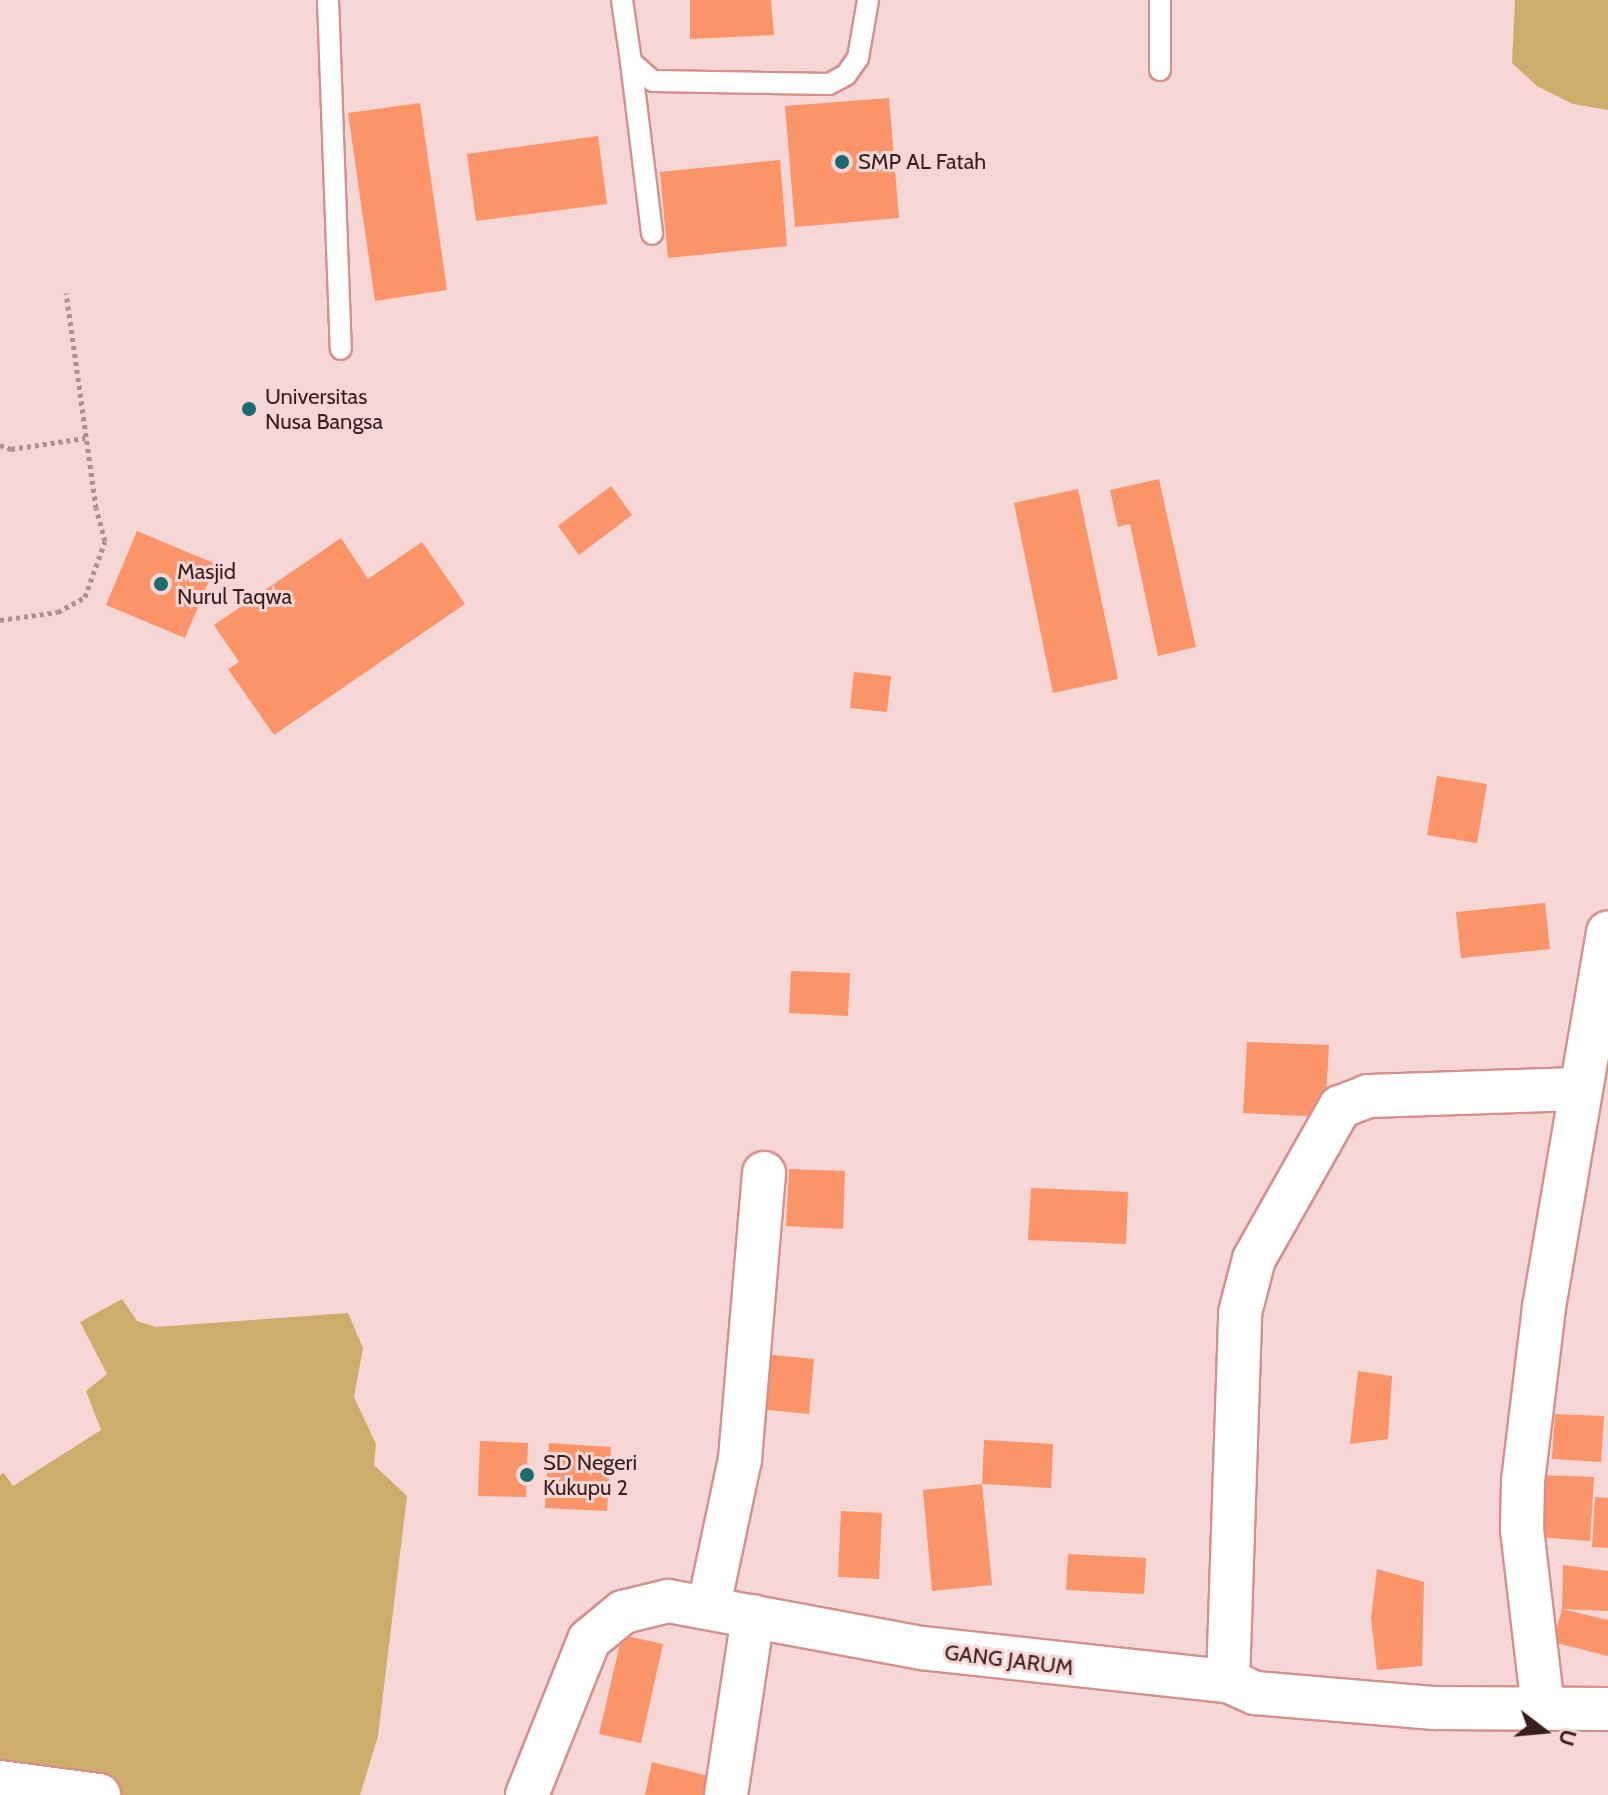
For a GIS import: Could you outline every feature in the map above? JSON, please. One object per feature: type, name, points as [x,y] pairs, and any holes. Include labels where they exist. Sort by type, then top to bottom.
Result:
[{"type":"street","points":[[1543,1708],[1522,1530],[1523,1481],[1532,1386],[1579,1089],[1607,940]]},
{"type":"street","points":[[1228,1681],[1240,1313],[1254,1259],[1340,1107],[1368,1096],[1579,1089]]},
{"type":"street","points":[[709,1605],[740,1459],[764,1173]]},
{"type":"street","name":"GANG JARUM","points":[[527,1795],[589,1640],[623,1612],[668,1601],[709,1605],[753,1616],[1020,1662],[1228,1681],[1255,1693],[1435,1708],[1608,1709]]},
{"type":"street","points":[[726,1795],[753,1616]]},
{"type":"street","points":[[0,1782],[99,1795]]},
{"type":"lane","points":[[328,0],[341,349]]},
{"type":"lane","points":[[622,0],[652,234]]},
{"type":"lane","points":[[631,62],[653,81],[674,84],[829,84],[846,75],[858,58],[868,0]]},
{"type":"lane","points":[[1160,0],[1160,70]]},
{"type":"path","points":[[0,620],[58,612],[85,597],[105,541],[85,438],[66,293]]},
{"type":"path","points":[[0,445],[11,449],[85,438]]},
{"type":"shaded area","points":[[1515,0],[1608,0],[1608,110],[1573,104],[1537,86],[1512,63]]},
{"type":"shaded area","points":[[122,1299],[137,1321],[156,1327],[348,1313],[363,1348],[354,1397],[376,1444],[374,1465],[407,1496],[378,1736],[360,1795],[117,1795],[0,1765],[0,1475],[4,1473],[13,1486],[101,1430],[86,1391],[107,1374],[80,1322]]},
{"type":"building","points":[[690,0],[771,0],[774,35],[690,39]]},
{"type":"building","name":"SMP AL Fatah","points":[[889,98],[899,218],[795,227],[785,106]]},
{"type":"building","points":[[420,103],[447,290],[375,301],[348,113]]},
{"type":"building","points":[[598,136],[607,204],[476,221],[467,154]]},
{"type":"building","points":[[780,160],[787,246],[668,258],[660,172]]},
{"type":"building","points":[[1159,479],[1196,647],[1158,656],[1130,524],[1118,527],[1110,490]]},
{"type":"building","points":[[611,486],[632,515],[579,555],[558,526]]},
{"type":"building","points":[[1078,489],[1118,679],[1053,693],[1014,503]]},
{"type":"building","name":"Masjid Nurul Taqwa","points":[[137,531],[216,564],[185,638],[106,605]]},
{"type":"building","points":[[341,538],[368,579],[422,542],[465,604],[274,735],[228,669],[239,662],[214,625]]},
{"type":"building","points":[[854,672],[891,676],[887,712],[850,708]]},
{"type":"building","points":[[1437,776],[1487,784],[1477,843],[1427,835]]},
{"type":"building","points":[[1545,903],[1550,949],[1461,958],[1456,912]]},
{"type":"building","points":[[791,971],[850,973],[848,1016],[789,1013]]},
{"type":"building","points":[[1247,1042],[1329,1045],[1325,1117],[1243,1113]]},
{"type":"building","points":[[789,1169],[845,1171],[843,1229],[786,1226]]},
{"type":"building","points":[[1031,1188],[1128,1192],[1126,1244],[1028,1240]]},
{"type":"building","points":[[763,1354],[814,1359],[809,1414],[758,1409]]},
{"type":"building","points":[[1358,1371],[1392,1376],[1388,1439],[1350,1444]]},
{"type":"building","points":[[1555,1414],[1604,1416],[1601,1462],[1552,1459]]},
{"type":"building","points":[[984,1440],[1053,1444],[1051,1488],[982,1484]]},
{"type":"building","points":[[480,1441],[528,1443],[526,1497],[478,1496]]},
{"type":"building","points":[[549,1443],[611,1447],[607,1511],[545,1508]]},
{"type":"building","points":[[1540,1475],[1594,1477],[1590,1541],[1536,1537]]},
{"type":"building","points":[[982,1484],[992,1585],[932,1591],[923,1490]]},
{"type":"building","points":[[1595,1497],[1608,1498],[1608,1548],[1592,1547]]},
{"type":"building","points":[[841,1511],[882,1513],[879,1579],[838,1577]]},
{"type":"building","points":[[1068,1554],[1146,1558],[1144,1594],[1066,1590]]},
{"type":"building","points":[[1563,1565],[1608,1571],[1608,1611],[1562,1609]]},
{"type":"building","points":[[1377,1569],[1424,1582],[1422,1666],[1377,1670],[1371,1618]]},
{"type":"building","points":[[1562,1609],[1608,1620],[1608,1656],[1553,1642]]},
{"type":"building","points":[[622,1635],[663,1644],[641,1743],[599,1734]]},
{"type":"building","points":[[652,1762],[721,1779],[717,1795],[645,1795]]},
{"type":"place","name":"SMP AL Fatah","points":[[842,162]]},
{"type":"place","name":"Universitas Nusa Bangsa","points":[[249,409]]},
{"type":"place","name":"Masjid Nurul Taqwa","points":[[161,584]]},
{"type":"place","name":"SD Negeri Kukupu 2","points":[[527,1475]]}]
